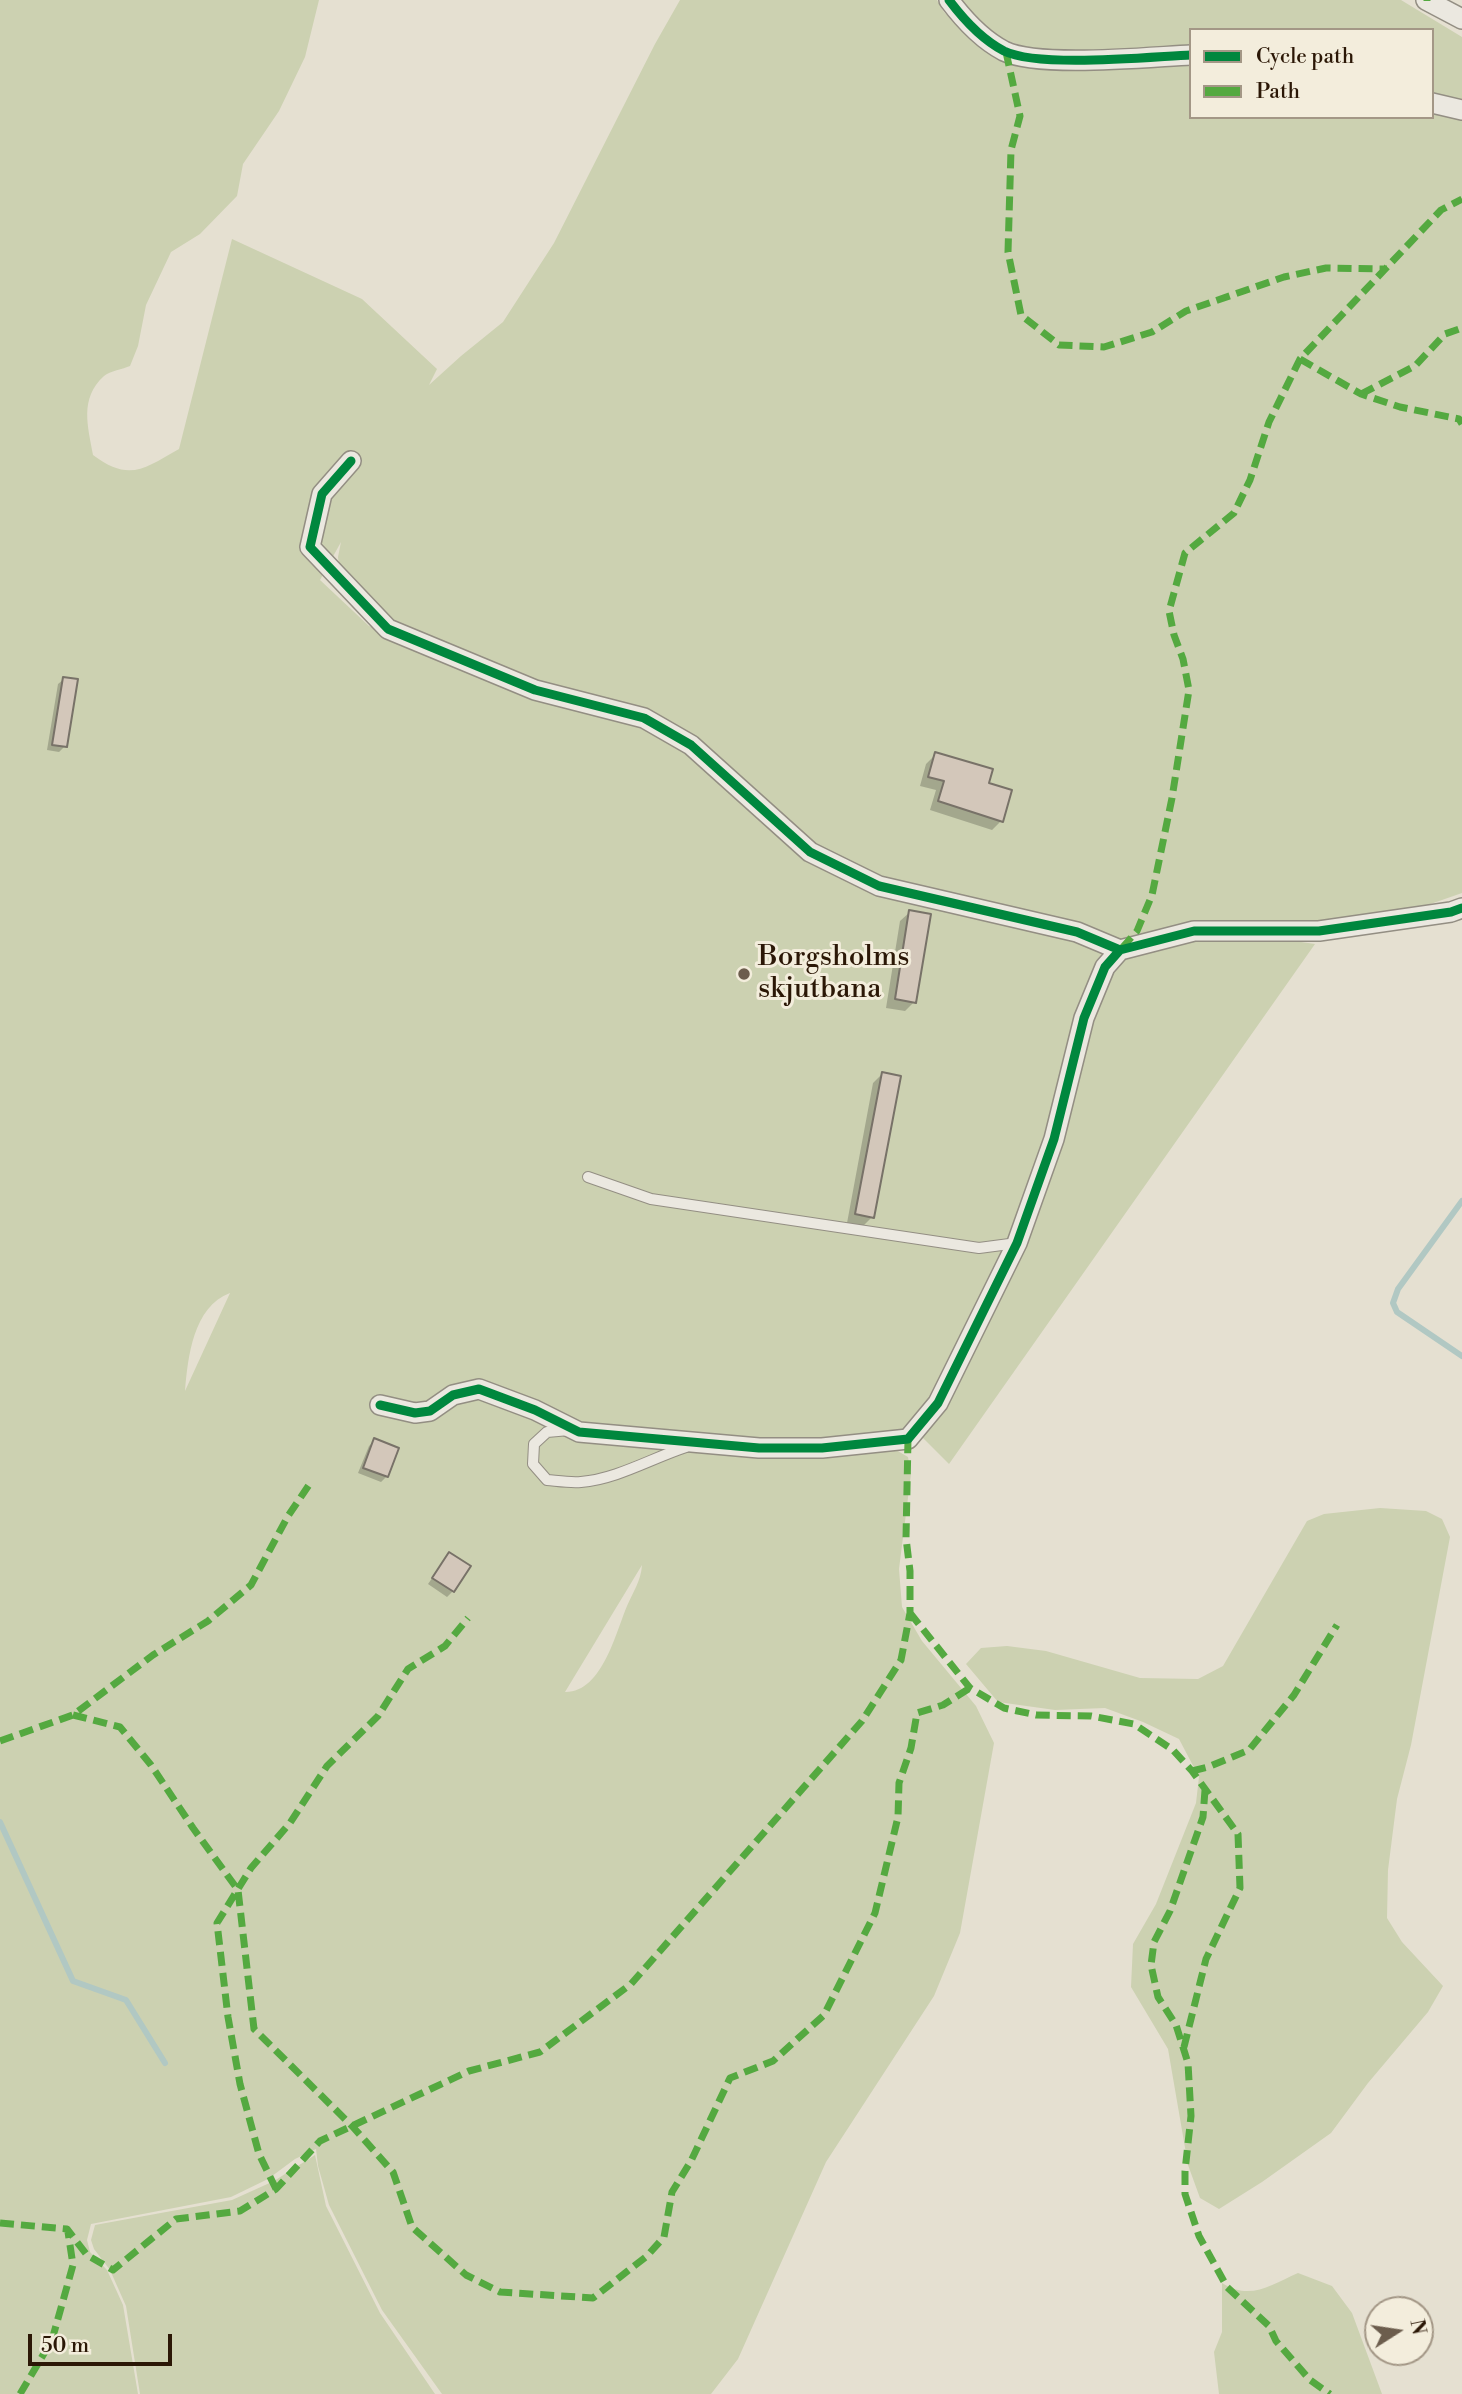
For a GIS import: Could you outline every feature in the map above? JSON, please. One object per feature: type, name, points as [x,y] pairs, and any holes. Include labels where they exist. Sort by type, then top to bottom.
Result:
[{"type":"street","points":[[949,0],[983,38],[1006,52],[1033,58],[1068,60],[1189,55]]},
{"type":"street","points":[[1426,0],[1462,19]]},
{"type":"street","points":[[1434,103],[1462,110]]},
{"type":"street","points":[[351,461],[322,494],[310,547],[388,629],[535,690],[643,718],[691,745],[810,852],[879,886],[1077,932],[1120,950]]},
{"type":"street","points":[[380,1405],[415,1413],[430,1411],[453,1395],[479,1389],[535,1410],[579,1432],[759,1448],[822,1448],[908,1439],[938,1403],[1017,1243],[1054,1139],[1084,1018],[1105,967],[1120,950],[1194,932],[1319,931],[1451,912],[1462,908]]},
{"type":"lane","points":[[588,1177],[651,1199],[979,1248],[1017,1243]]},
{"type":"lane","points":[[574,1430],[547,1432],[534,1444],[533,1464],[547,1480],[579,1482],[614,1475],[655,1457],[700,1443]]},
{"type":"green space","points":[[0,0],[319,0],[305,57],[279,111],[243,164],[237,196],[200,234],[171,252],[146,305],[138,346],[130,366],[104,376],[91,394],[87,413],[93,455],[117,468],[127,470],[146,467],[179,449],[232,239],[362,299],[437,369],[429,385],[503,322],[554,243],[680,0],[937,0],[944,12],[975,44],[1015,61],[1189,61],[1189,119],[1434,119],[1434,109],[1462,115],[1462,893],[1399,915],[1323,932],[1301,942],[1315,944],[949,1464],[919,1434],[894,1435],[896,1450],[908,1457],[911,1474],[899,1569],[902,1607],[922,1641],[976,1706],[994,1743],[960,1933],[934,1996],[826,2162],[738,2359],[711,2394],[442,2394],[382,2310],[329,2205],[316,2149],[295,2159],[268,2179],[231,2197],[91,2224],[87,2240],[90,2252],[107,2270],[123,2305],[138,2394],[0,2394]],"holes":[[[341,542],[338,557],[342,588],[387,631],[369,626],[320,580]],[[230,1293],[185,1391],[188,1363],[200,1321],[208,1309]],[[642,1565],[606,1659],[589,1683],[578,1690],[565,1692]]]},
{"type":"green space","points":[[960,0],[1401,0],[1462,37],[1462,103],[1434,96],[1434,28],[1189,28],[1187,46],[1069,52],[1023,46],[1004,39],[991,32]]},
{"type":"green space","points":[[1380,1508],[1426,1511],[1442,1519],[1450,1537],[1411,1745],[1397,1799],[1388,1870],[1387,1918],[1402,1942],[1443,1986],[1428,2012],[1368,2083],[1331,2133],[1219,2209],[1200,2198],[1188,2165],[1168,2049],[1131,1987],[1133,1944],[1156,1904],[1196,1803],[1199,1777],[1179,1739],[1105,1708],[1055,1710],[998,1702],[966,1664],[981,1648],[1007,1646],[1046,1651],[1140,1678],[1198,1679],[1223,1666],[1307,1521],[1324,1514]]},
{"type":"green space","points":[[315,2155],[326,2206],[380,2313],[435,2394],[140,2394],[126,2306],[110,2270],[94,2249],[91,2240],[95,2225],[232,2200],[274,2181]]},
{"type":"green space","points":[[1298,2273],[1332,2286],[1352,2313],[1364,2345],[1364,2366],[1372,2366],[1382,2394],[1219,2394],[1214,2352],[1222,2332],[1222,2283],[1242,2291],[1269,2286]]},
{"type":"building","points":[[63,677],[78,679],[67,747],[52,745]]},
{"type":"building","points":[[935,752],[993,769],[989,783],[1012,790],[1003,822],[938,801],[944,781],[928,777]]},
{"type":"building","points":[[909,910],[931,914],[916,1003],[895,999]]},
{"type":"building","points":[[882,1072],[901,1076],[874,1218],[855,1214]]},
{"type":"building","points":[[374,1438],[399,1448],[388,1477],[363,1468]]},
{"type":"building","points":[[449,1552],[471,1566],[454,1592],[432,1578]]},
{"type":"waterway","points":[[1462,1201],[1398,1289],[1393,1303],[1397,1312],[1462,1356]]},
{"type":"waterway","points":[[0,1822],[73,1981],[126,2000],[165,2063]]},
{"type":"marked path","points":[[1006,52],[1020,116],[1011,150],[1008,252],[1021,315],[1059,345],[1104,347],[1152,332],[1186,311],[1284,277],[1326,268],[1387,269]]},
{"type":"marked path","points":[[1122,948],[1137,931],[1152,895],[1172,798],[1189,690],[1169,611],[1185,553],[1234,513],[1250,480],[1269,422],[1300,359],[1441,210],[1462,199]]},
{"type":"marked path","points":[[1361,394],[1415,366],[1445,334],[1462,328]]},
{"type":"marked path","points":[[1300,359],[1361,394],[1400,407],[1459,419],[1462,424]]},
{"type":"marked path","points":[[0,2223],[67,2229],[87,2255],[113,2270],[176,2219],[240,2211],[276,2189],[320,2141],[469,2071],[540,2052],[631,1984],[862,1721],[901,1660],[910,1613],[910,1571],[906,1538],[908,1439]]},
{"type":"marked path","points":[[0,1741],[73,1715],[153,1655],[208,1621],[251,1585],[288,1516],[311,1482]]},
{"type":"marked path","points":[[910,1613],[970,1688],[1004,1708],[1036,1715],[1091,1716],[1134,1724],[1173,1750],[1192,1771],[1238,1834],[1240,1888],[1206,1959],[1184,2047]]},
{"type":"marked path","points":[[276,2189],[259,2154],[240,2084],[228,2017],[217,1923],[251,1868],[290,1823],[327,1766],[378,1716],[408,1669],[445,1646],[468,1618]]},
{"type":"marked path","points":[[1192,1771],[1249,1750],[1294,1695],[1337,1625]]},
{"type":"marked path","points":[[73,1715],[120,1727],[151,1765],[238,1890],[254,2029],[352,2126],[393,2172],[412,2227],[466,2275],[500,2292],[593,2298],[647,2256],[664,2237],[672,2192],[691,2161],[730,2078],[773,2061],[824,2015],[875,1913],[898,1817],[899,1783],[911,1748],[917,1713],[943,1705],[970,1688]]},
{"type":"marked path","points":[[1205,1790],[1203,1817],[1170,1911],[1154,1942],[1151,1965],[1158,1997],[1176,2025],[1188,2063],[1191,2116],[1185,2194],[1199,2236],[1227,2287],[1269,2326],[1276,2341],[1310,2380],[1330,2394]]},
{"type":"marked path","points":[[20,2394],[52,2340],[73,2265],[68,2232]]},
{"type":"cycle path","points":[[949,0],[980,35],[1004,51],[1020,56],[1094,60],[1189,55]]},
{"type":"cycle path","points":[[351,461],[322,494],[310,547],[388,629],[535,690],[644,718],[691,745],[810,852],[879,886],[1077,932],[1120,950]]},
{"type":"cycle path","points":[[380,1405],[415,1413],[430,1411],[453,1395],[479,1389],[535,1410],[579,1432],[759,1448],[822,1448],[908,1439],[938,1403],[1017,1243],[1054,1139],[1084,1018],[1105,967],[1120,950],[1194,931],[1319,931],[1451,912],[1462,908]]},
{"type":"place","name":"Borgsholms skjutbana","points":[[744,974]]}]
